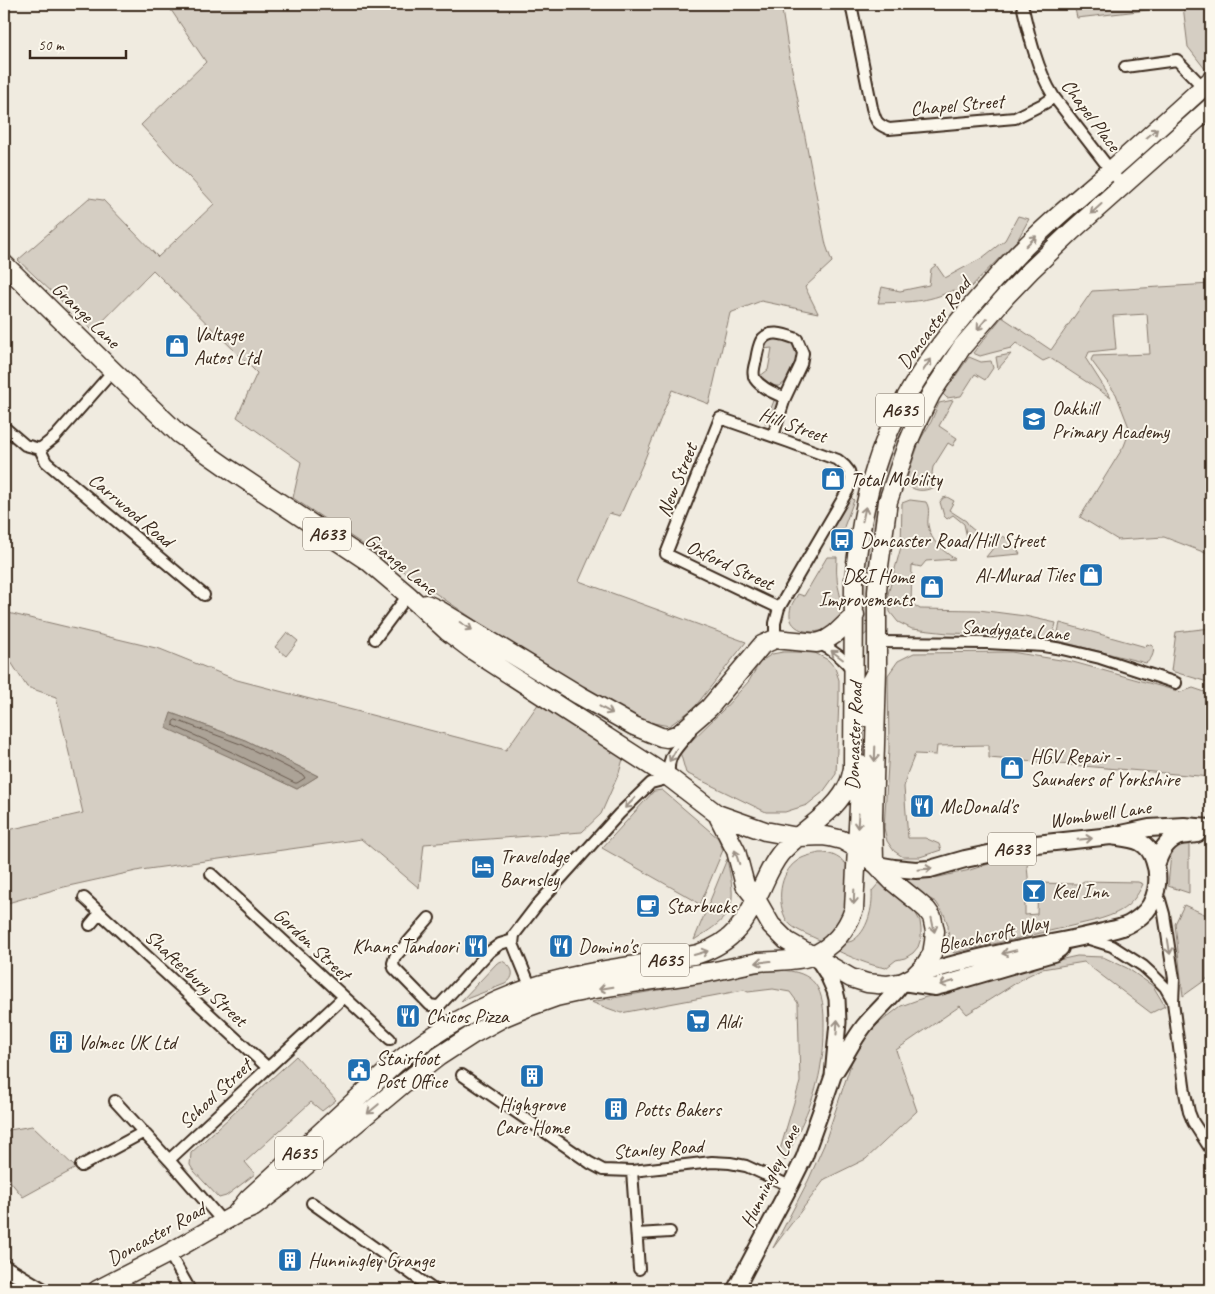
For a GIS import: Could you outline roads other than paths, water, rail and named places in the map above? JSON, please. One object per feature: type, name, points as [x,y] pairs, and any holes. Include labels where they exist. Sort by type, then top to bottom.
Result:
[{"type":"highway","name":"Doncaster Road","points":[[798,837],[819,820],[843,794],[849,783],[853,768],[854,581],[856,555],[876,464],[890,429],[912,387],[955,326],[1003,269],[1033,239],[1207,84]]},
{"type":"highway","name":"Doncaster Road","points":[[875,863],[873,817],[879,566],[888,501],[917,422],[931,394],[962,347],[1006,296],[1072,231],[1211,107]]},
{"type":"highway","name":"Grange Lane","points":[[4,264],[179,434],[369,562],[447,631],[472,650],[670,778],[718,814],[736,852],[745,885],[756,899]]},
{"type":"highway","name":"A633","points":[[408,595],[439,610],[626,721],[667,738],[679,734],[709,708],[762,645],[775,639]]},
{"type":"highway","points":[[775,639],[817,642],[826,640],[855,615]]},
{"type":"highway","points":[[854,702],[866,648],[868,645],[877,642]]},
{"type":"highway","points":[[815,958],[842,933],[850,921],[854,909],[866,690],[877,670]]},
{"type":"highway","name":"A633","points":[[718,814],[766,831],[798,837]]},
{"type":"highway","points":[[756,899],[770,925],[786,941],[851,978],[867,983],[887,985],[908,979],[925,964],[932,954],[935,931],[933,922],[926,910],[892,881],[875,863],[842,840],[823,836],[798,837]]},
{"type":"highway","name":"A635","points":[[756,899],[773,863],[798,837]]},
{"type":"highway","name":"Doncaster Road","points":[[229,1219],[248,1199],[370,1086],[414,1048],[446,1027],[477,1010],[531,988],[581,975],[681,958],[711,950],[736,931],[756,899]]},
{"type":"highway","name":"Doncaster Road","points":[[97,1290],[254,1207],[403,1084],[475,1033],[512,1014],[556,997],[589,990],[716,971],[759,962],[815,958]]},
{"type":"main road","name":"Wombwell Lane","points":[[875,863],[902,869],[930,869],[965,859],[1036,844],[1111,836],[1157,827],[1184,826],[1211,830]]},
{"type":"main road","name":"Wombwell Lane","points":[[1174,838],[1211,830]]},
{"type":"main road","name":"A633","points":[[1111,836],[1135,840],[1144,844],[1151,852],[1156,866]]},
{"type":"main road","name":"Bleachcroft Way","points":[[908,979],[949,965],[1079,938],[1124,926],[1134,921],[1146,911],[1151,903],[1156,892],[1158,874],[1156,866],[1158,858],[1162,850],[1174,838]]},
{"type":"main road","name":"Hunningley Lane","points":[[815,958],[826,973],[835,992],[838,1022],[833,1076]]},
{"type":"main road","name":"Hunningley Lane","points":[[735,1290],[804,1158],[833,1076],[860,1032],[908,979]]},
{"type":"street","name":"Chapel Street","points":[[851,4],[874,114],[879,125],[889,129],[1015,118],[1054,97]]},
{"type":"street","name":"Chapel Place","points":[[1022,4],[1028,30],[1047,86],[1122,185]]},
{"type":"street","points":[[1125,67],[1177,60],[1207,84]]},
{"type":"street","points":[[773,436],[786,398],[801,364],[803,353],[797,340],[786,335],[772,333],[764,337],[760,343],[753,377],[758,384],[786,398]]},
{"type":"street","points":[[40,449],[55,437],[113,371]]},
{"type":"street","name":"Hill Street","points":[[720,418],[838,460],[849,471],[851,479],[848,490],[779,608]]},
{"type":"street","name":"New Street","points":[[666,554],[720,418]]},
{"type":"street","name":"Carrwood Road","points":[[4,427],[25,445],[40,449],[46,462],[204,595]]},
{"type":"street","name":"Oxford Street","points":[[666,554],[779,608]]},
{"type":"street","points":[[375,639],[408,595]]},
{"type":"street","points":[[775,639],[775,623],[779,608]]},
{"type":"street","points":[[817,642],[838,654],[854,672]]},
{"type":"street","name":"Sandygate Lane","points":[[877,642],[987,643],[1044,646],[1100,658],[1176,683]]},
{"type":"street","points":[[531,988],[515,950],[514,935],[554,885],[619,814],[651,783],[670,778],[668,768],[670,756],[709,708]]},
{"type":"street","name":"Gordon Street","points":[[211,874],[390,1039]]},
{"type":"street","name":"Bleachcroft Way","points":[[1156,892],[1164,914],[1174,979],[1173,1002],[1189,1112],[1193,1122],[1211,1150]]},
{"type":"street","name":"Shaftesbury Street","points":[[84,898],[268,1068]]},
{"type":"street","points":[[90,925],[100,913]]},
{"type":"street","points":[[429,918],[395,957],[393,963],[394,968],[430,1005],[440,1005],[489,952],[500,944],[513,940]]},
{"type":"street","name":"Bleachcroft Way","points":[[1079,938],[1096,940],[1126,954],[1155,976],[1165,987],[1173,1002]]},
{"type":"street","name":"School Street","points":[[169,1160],[344,997]]},
{"type":"street","name":"Stanley Road","points":[[462,1075],[603,1170],[632,1171],[712,1162],[730,1162],[746,1166],[790,1186]]},
{"type":"street","points":[[115,1101],[169,1160],[229,1219]]},
{"type":"street","points":[[81,1166],[144,1132]]},
{"type":"street","points":[[632,1171],[640,1269]]},
{"type":"street","points":[[312,1203],[434,1290]]},
{"type":"street","points":[[637,1234],[670,1232]]},
{"type":"street","points":[[169,1252],[190,1290]]},
{"type":"street","points":[[4,1266],[42,1290]]},
{"type":"water","points":[[171,713],[245,740],[318,776],[297,789],[166,728]]},
{"type":"place","name":"Valtage Autos Ltd","points":[[177,346]]},
{"type":"place","name":"Oakhill Primary Academy","points":[[1034,419]]},
{"type":"place","name":"Total Mobility","points":[[833,479]]},
{"type":"place","name":"Doncaster Road/Hill Street","points":[[842,540]]},
{"type":"place","name":"Al-Murad Tiles","points":[[1091,575]]},
{"type":"place","name":"D&I Home Improvements","points":[[932,587]]},
{"type":"place","name":"HGV Repair - Saunders of Yorkshire","points":[[1012,768]]},
{"type":"place","name":"McDonald's","points":[[922,806]]},
{"type":"place","name":"Travelodge Barnsley","points":[[483,867]]},
{"type":"place","name":"Keel Inn","points":[[1034,891]]},
{"type":"place","name":"Starbucks","points":[[648,906]]},
{"type":"place","name":"Khans Tandoori","points":[[476,946]]},
{"type":"place","name":"Domino's","points":[[561,946]]},
{"type":"place","name":"Chicos Pizza","points":[[408,1016]]},
{"type":"place","name":"Aldi","points":[[698,1021]]},
{"type":"place","name":"Volmec UK Ltd","points":[[61,1042]]},
{"type":"place","name":"Stairfoot Post Office","points":[[359,1070]]},
{"type":"place","name":"Highgrove Care Home","points":[[532,1076]]},
{"type":"place","name":"Potts Bakers","points":[[616,1109]]},
{"type":"place","name":"Hunningley Grange","points":[[290,1260]]}]
